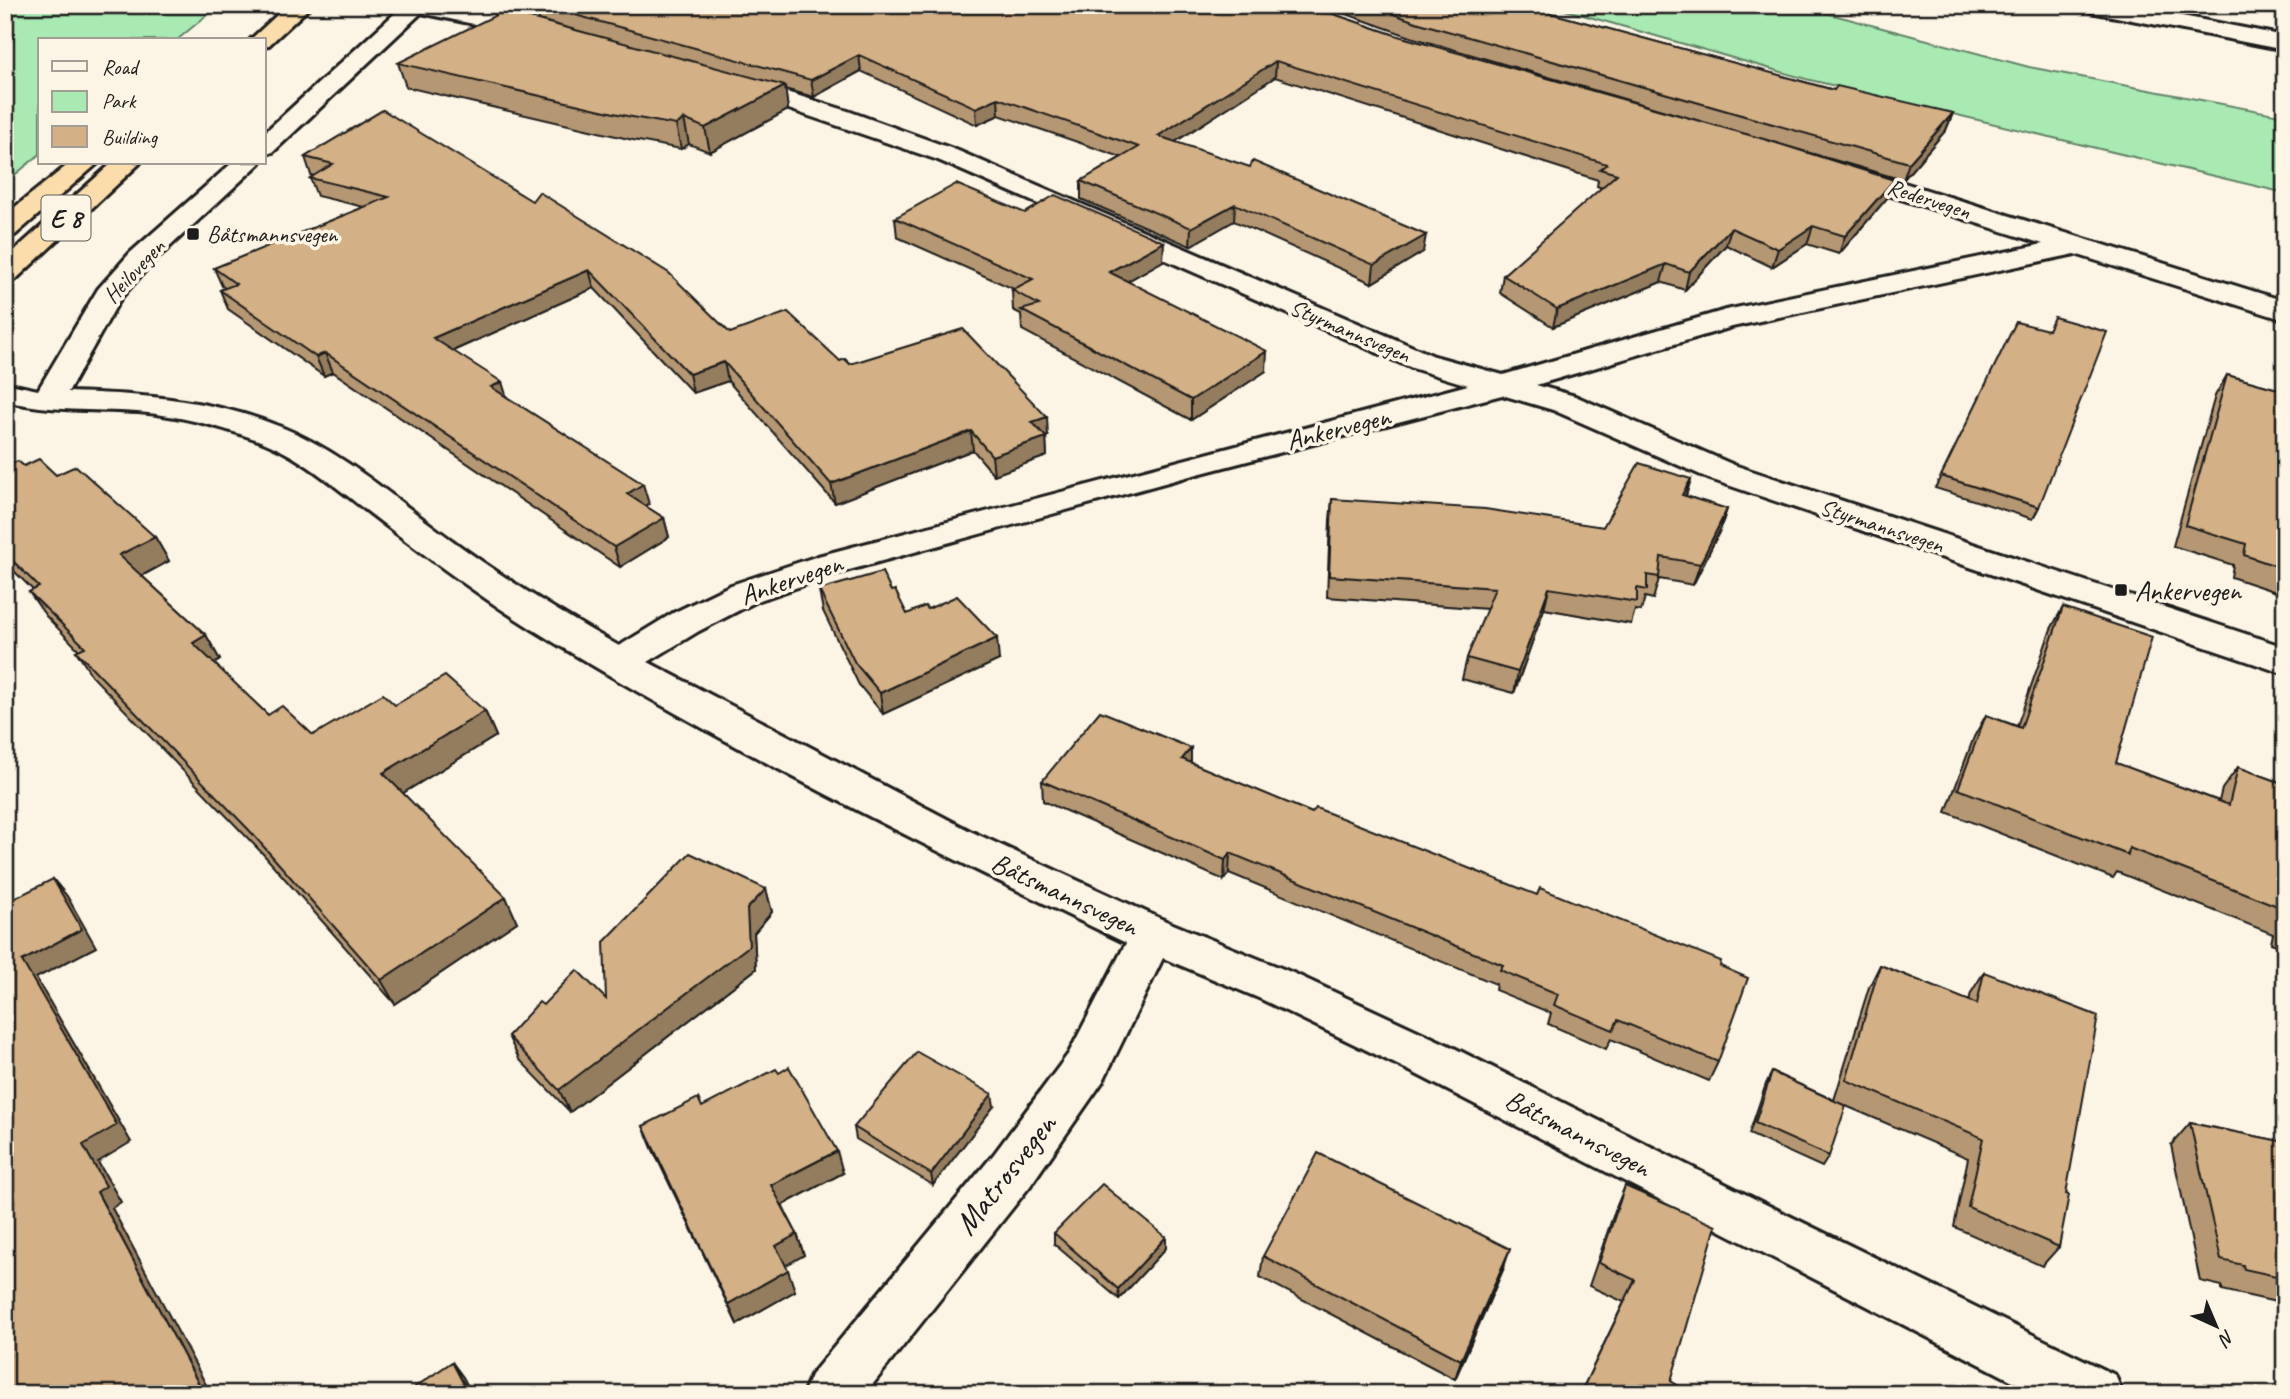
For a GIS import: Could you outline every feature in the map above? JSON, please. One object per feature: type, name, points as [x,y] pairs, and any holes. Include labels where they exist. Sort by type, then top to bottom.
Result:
[{"type":"highway","points":[[264,36],[301,5]]},
{"type":"highway","name":"E 8","points":[[5,229],[84,164]]},
{"type":"highway","name":"E 8","points":[[5,274],[126,164]]},
{"type":"street","points":[[266,145],[417,5],[563,37]]},
{"type":"street","points":[[2091,5],[2285,43]]},
{"type":"street","name":"Styrmannsvegen","points":[[709,76],[839,116],[947,155],[1423,362],[1564,403],[1722,472],[1774,491],[2285,661]]},
{"type":"street","name":"Heilovegen","points":[[47,401],[108,295],[140,260],[246,164]]},
{"type":"street","name":"Redervegen","points":[[1825,167],[2285,311]]},
{"type":"street","name":"Ankervegen","points":[[620,662],[686,622],[744,593],[830,564],[1174,470],[1500,386],[1726,319],[2073,246]]},
{"type":"street","name":"Båtsmannsvegen","points":[[5,392],[47,401],[140,403],[201,413],[268,433],[314,455],[490,585],[620,662],[955,842],[1152,935],[1277,986],[1431,1059],[1743,1219],[2096,1394]]},
{"type":"street","name":"Båtsmannsvegen","points":[[5,412],[47,401]]},
{"type":"street","name":"Matrosvegen","points":[[830,1394],[1012,1170],[1086,1066],[1152,935]]},
{"type":"green space","points":[[5,5],[219,5],[179,38],[38,38],[38,156],[5,183]]},
{"type":"green space","points":[[1548,5],[1796,5],[2029,67],[2285,116],[2285,193],[1806,79]]},
{"type":"building","points":[[539,5],[1307,5],[1398,36],[1767,140],[1894,180],[1845,236],[1813,226],[1778,249],[1731,228],[1689,272],[1666,264],[1557,309],[1503,275],[1617,174],[1600,169],[1607,164],[1276,61],[1158,136],[1250,167],[1253,161],[1426,235],[1374,265],[1235,204],[1191,228],[1081,181],[1139,147],[998,98],[976,108],[859,55],[811,80]]},
{"type":"building","points":[[1368,5],[1521,5],[1834,90],[1837,86],[1953,113],[1909,163],[1416,22]]},
{"type":"building","points":[[504,11],[785,86],[705,128],[684,119],[676,125],[627,116],[398,63]]},
{"type":"building","points":[[383,110],[532,201],[539,192],[669,273],[730,333],[788,312],[840,361],[845,359],[850,364],[963,329],[1047,417],[1032,422],[1046,437],[992,456],[971,431],[831,484],[724,362],[689,374],[589,270],[433,338],[502,382],[491,387],[643,484],[627,494],[664,518],[614,547],[325,353],[316,357],[220,290],[236,284],[214,268],[389,197],[310,178],[333,164],[305,157]]},
{"type":"building","points":[[956,184],[1025,213],[1055,195],[1164,242],[1109,272],[1267,351],[1191,400],[1021,310],[1039,305],[1012,290],[1033,279],[895,218]]},
{"type":"building","points":[[2054,317],[2107,332],[2039,507],[1941,476],[2016,322],[2048,330]]},
{"type":"building","points":[[2227,375],[2285,391],[2285,569],[2244,555],[2246,544],[2185,525]]},
{"type":"building","points":[[39,459],[56,475],[76,466],[155,537],[119,555],[206,635],[193,643],[268,715],[282,706],[313,735],[383,694],[395,705],[445,676],[485,711],[383,773],[506,897],[381,980],[249,830],[76,651],[85,647],[29,592],[39,587],[5,553],[5,466],[18,461],[24,466]]},
{"type":"building","points":[[1639,463],[1691,479],[1682,495],[1727,509],[1700,564],[1661,557],[1659,577],[1647,575],[1647,590],[1637,588],[1637,602],[1549,588],[1518,672],[1467,658],[1495,588],[1329,576],[1332,499],[1485,509],[1603,527]]},
{"type":"building","points":[[882,572],[907,614],[925,606],[928,609],[957,596],[997,638],[880,693],[855,663],[819,590]]},
{"type":"building","points":[[2063,607],[2152,637],[2116,763],[2229,805],[2238,767],[2285,784],[2285,909],[2129,848],[2128,855],[1958,789],[1986,715],[2021,728]]},
{"type":"building","points":[[1100,711],[1191,748],[1182,759],[1312,813],[1316,808],[1537,895],[1540,888],[1721,961],[1720,966],[1748,978],[1718,1062],[1618,1020],[1613,1030],[1554,1005],[1558,994],[1500,970],[1503,965],[1230,853],[1225,860],[1042,781]]},
{"type":"building","points":[[690,853],[766,889],[747,909],[749,946],[559,1090],[508,1036],[539,1002],[543,1005],[577,970],[606,999],[604,942]]},
{"type":"building","points":[[53,879],[82,929],[22,961],[117,1125],[83,1145],[106,1186],[97,1192],[204,1394],[14,1394],[5,1375],[5,1358],[10,1355],[5,1341],[5,903]]},
{"type":"building","points":[[1880,965],[1977,1004],[1984,972],[2098,1016],[2059,1247],[1968,1207],[1983,1138],[1846,1080]]},
{"type":"building","points":[[917,1052],[992,1094],[931,1174],[854,1127]]},
{"type":"building","points":[[789,1067],[837,1151],[771,1185],[797,1234],[776,1246],[788,1270],[728,1304],[643,1126],[698,1098],[702,1107],[776,1069],[779,1073]]},
{"type":"building","points":[[1772,1072],[1846,1106],[1829,1156],[1755,1123]]},
{"type":"building","points":[[2190,1123],[2285,1142],[2285,1278],[2244,1269],[2243,1265],[2221,1260]]},
{"type":"building","points":[[1318,1153],[1510,1249],[1461,1360],[1263,1256]]},
{"type":"building","points":[[1102,1184],[1166,1237],[1118,1289],[1054,1233]]},
{"type":"building","points":[[1625,1186],[1716,1226],[1671,1381],[1692,1394],[1580,1394],[1635,1280],[1599,1263]]},
{"type":"building","points":[[452,1362],[469,1394],[405,1394]]},
{"type":"place","name":"Båtsmannsvegen","points":[[193,234]]},
{"type":"place","name":"Ankervegen","points":[[2121,590]]}]
